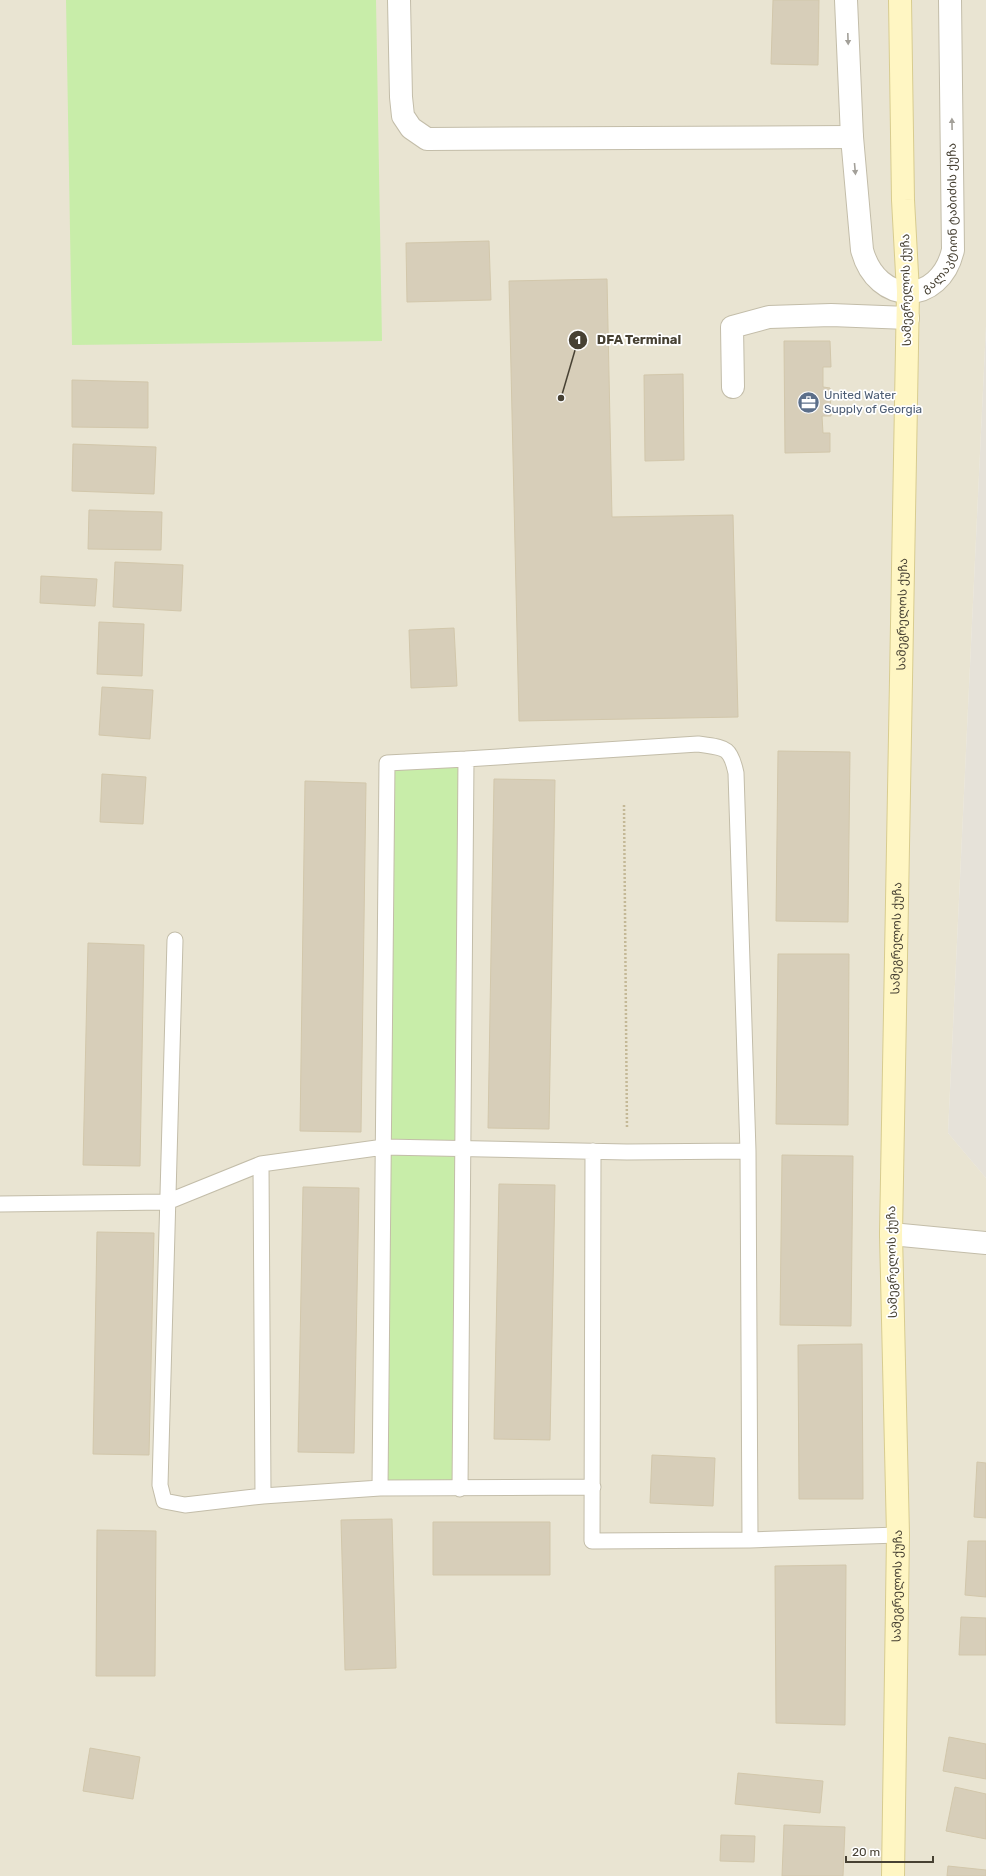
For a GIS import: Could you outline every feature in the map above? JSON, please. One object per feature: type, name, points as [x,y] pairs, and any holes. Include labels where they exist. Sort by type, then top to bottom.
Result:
[{"type":"main road","name":"სამეგრელოს ქუჩა","points":[[893,1876],[898,1535],[890,1234],[908,318],[900,0]]},
{"type":"street","points":[[399,0],[401,97],[403,116],[411,128],[428,139],[852,137]]},
{"type":"street","name":"გალაკტიონ ტაბიძის ქუჩა","points":[[846,0],[852,137],[862,250],[865,263],[872,275],[882,284],[895,290],[908,292],[921,290],[933,284],[943,274],[950,263],[953,250],[950,0]]},
{"type":"street","points":[[733,386],[732,327],[769,317],[831,315],[908,318]]},
{"type":"street","points":[[890,1234],[986,1244]]},
{"type":"lane","points":[[380,1488],[387,763],[698,744],[723,748],[733,756],[736,773],[748,1152],[750,1540]]},
{"type":"lane","points":[[460,1489],[466,759]]},
{"type":"lane","points":[[175,940],[160,1485],[164,1501],[184,1505],[263,1496],[380,1488],[460,1489],[592,1487]]},
{"type":"lane","points":[[0,1204],[167,1202],[262,1164],[384,1147],[627,1152],[748,1152]]},
{"type":"lane","points":[[594,1151],[592,1541],[750,1540],[898,1535]]},
{"type":"lane","points":[[262,1164],[263,1496]]},
{"type":"path","points":[[624,805],[627,1152]]},
{"type":"shaded area","points":[[0,0],[986,0],[986,326],[948,1133],[986,1178],[986,1876],[0,1876]]},
{"type":"shaded area","points":[[986,326],[986,1178],[948,1133]]},
{"type":"green space","points":[[66,0],[376,0],[382,341],[72,345]]},
{"type":"green space","points":[[466,759],[460,1489],[380,1488],[387,763]]},
{"type":"building","points":[[773,0],[819,0],[818,65],[771,64]]},
{"type":"building","points":[[489,241],[491,300],[407,302],[406,243]]},
{"type":"building","points":[[607,279],[612,517],[733,515],[738,717],[519,721],[509,281]]},
{"type":"building","name":"United Water Supply of Georgia","points":[[784,341],[830,341],[831,367],[823,367],[823,387],[830,388],[831,416],[822,416],[823,433],[830,433],[830,452],[785,453]]},
{"type":"building","points":[[683,374],[684,460],[645,461],[644,375]]},
{"type":"building","points":[[72,380],[148,382],[148,428],[72,427]]},
{"type":"building","points":[[73,444],[156,447],[154,494],[72,491]]},
{"type":"building","points":[[89,510],[162,512],[161,550],[88,549]]},
{"type":"building","points":[[115,562],[183,565],[181,611],[113,607]]},
{"type":"building","points":[[41,576],[97,579],[95,606],[40,603]]},
{"type":"building","points":[[99,622],[144,624],[142,676],[97,674]]},
{"type":"building","points":[[454,628],[457,686],[411,688],[409,630]]},
{"type":"building","points":[[102,687],[153,690],[150,739],[99,735]]},
{"type":"building","points":[[778,751],[850,752],[848,922],[776,921]]},
{"type":"building","points":[[102,774],[146,777],[143,824],[100,822]]},
{"type":"building","points":[[494,779],[555,780],[549,1129],[488,1128]]},
{"type":"building","points":[[305,781],[366,783],[361,1132],[300,1131]]},
{"type":"building","points":[[88,943],[144,945],[140,1166],[83,1165]]},
{"type":"building","points":[[778,954],[849,954],[848,1125],[776,1124]]},
{"type":"building","points":[[782,1155],[853,1156],[851,1326],[780,1325]]},
{"type":"building","points":[[499,1184],[555,1185],[550,1440],[494,1439]]},
{"type":"building","points":[[303,1187],[359,1188],[354,1453],[298,1452]]},
{"type":"building","points":[[97,1232],[154,1233],[149,1455],[93,1454]]},
{"type":"building","points":[[862,1344],[863,1499],[799,1499],[798,1345]]},
{"type":"building","points":[[652,1455],[715,1458],[713,1506],[650,1503]]},
{"type":"building","points":[[977,1462],[986,1463],[986,1518],[974,1517]]},
{"type":"building","points":[[392,1519],[396,1668],[345,1670],[341,1520]]},
{"type":"building","points":[[433,1522],[550,1522],[550,1575],[433,1575]]},
{"type":"building","points":[[97,1530],[156,1531],[155,1676],[96,1676]]},
{"type":"building","points":[[968,1541],[986,1541],[986,1597],[965,1595]]},
{"type":"building","points":[[846,1565],[845,1725],[776,1723],[775,1566]]},
{"type":"building","points":[[961,1617],[986,1618],[986,1655],[959,1655]]},
{"type":"building","points":[[949,1737],[986,1744],[986,1779],[943,1771]]},
{"type":"building","points":[[90,1748],[140,1757],[133,1799],[83,1791]]},
{"type":"building","points":[[738,1773],[823,1781],[820,1813],[735,1804]]},
{"type":"building","points":[[955,1787],[986,1794],[986,1839],[946,1831]]},
{"type":"building","points":[[784,1825],[845,1827],[843,1876],[782,1876]]},
{"type":"building","points":[[721,1835],[755,1836],[754,1862],[720,1861]]},
{"type":"building","points":[[948,1866],[986,1870],[986,1876],[947,1876]]},
{"type":"place","name":"DFA Terminal","points":[[561,398]]},
{"type":"place","name":"United Water Supply of Georgia","points":[[808,402]]}]
